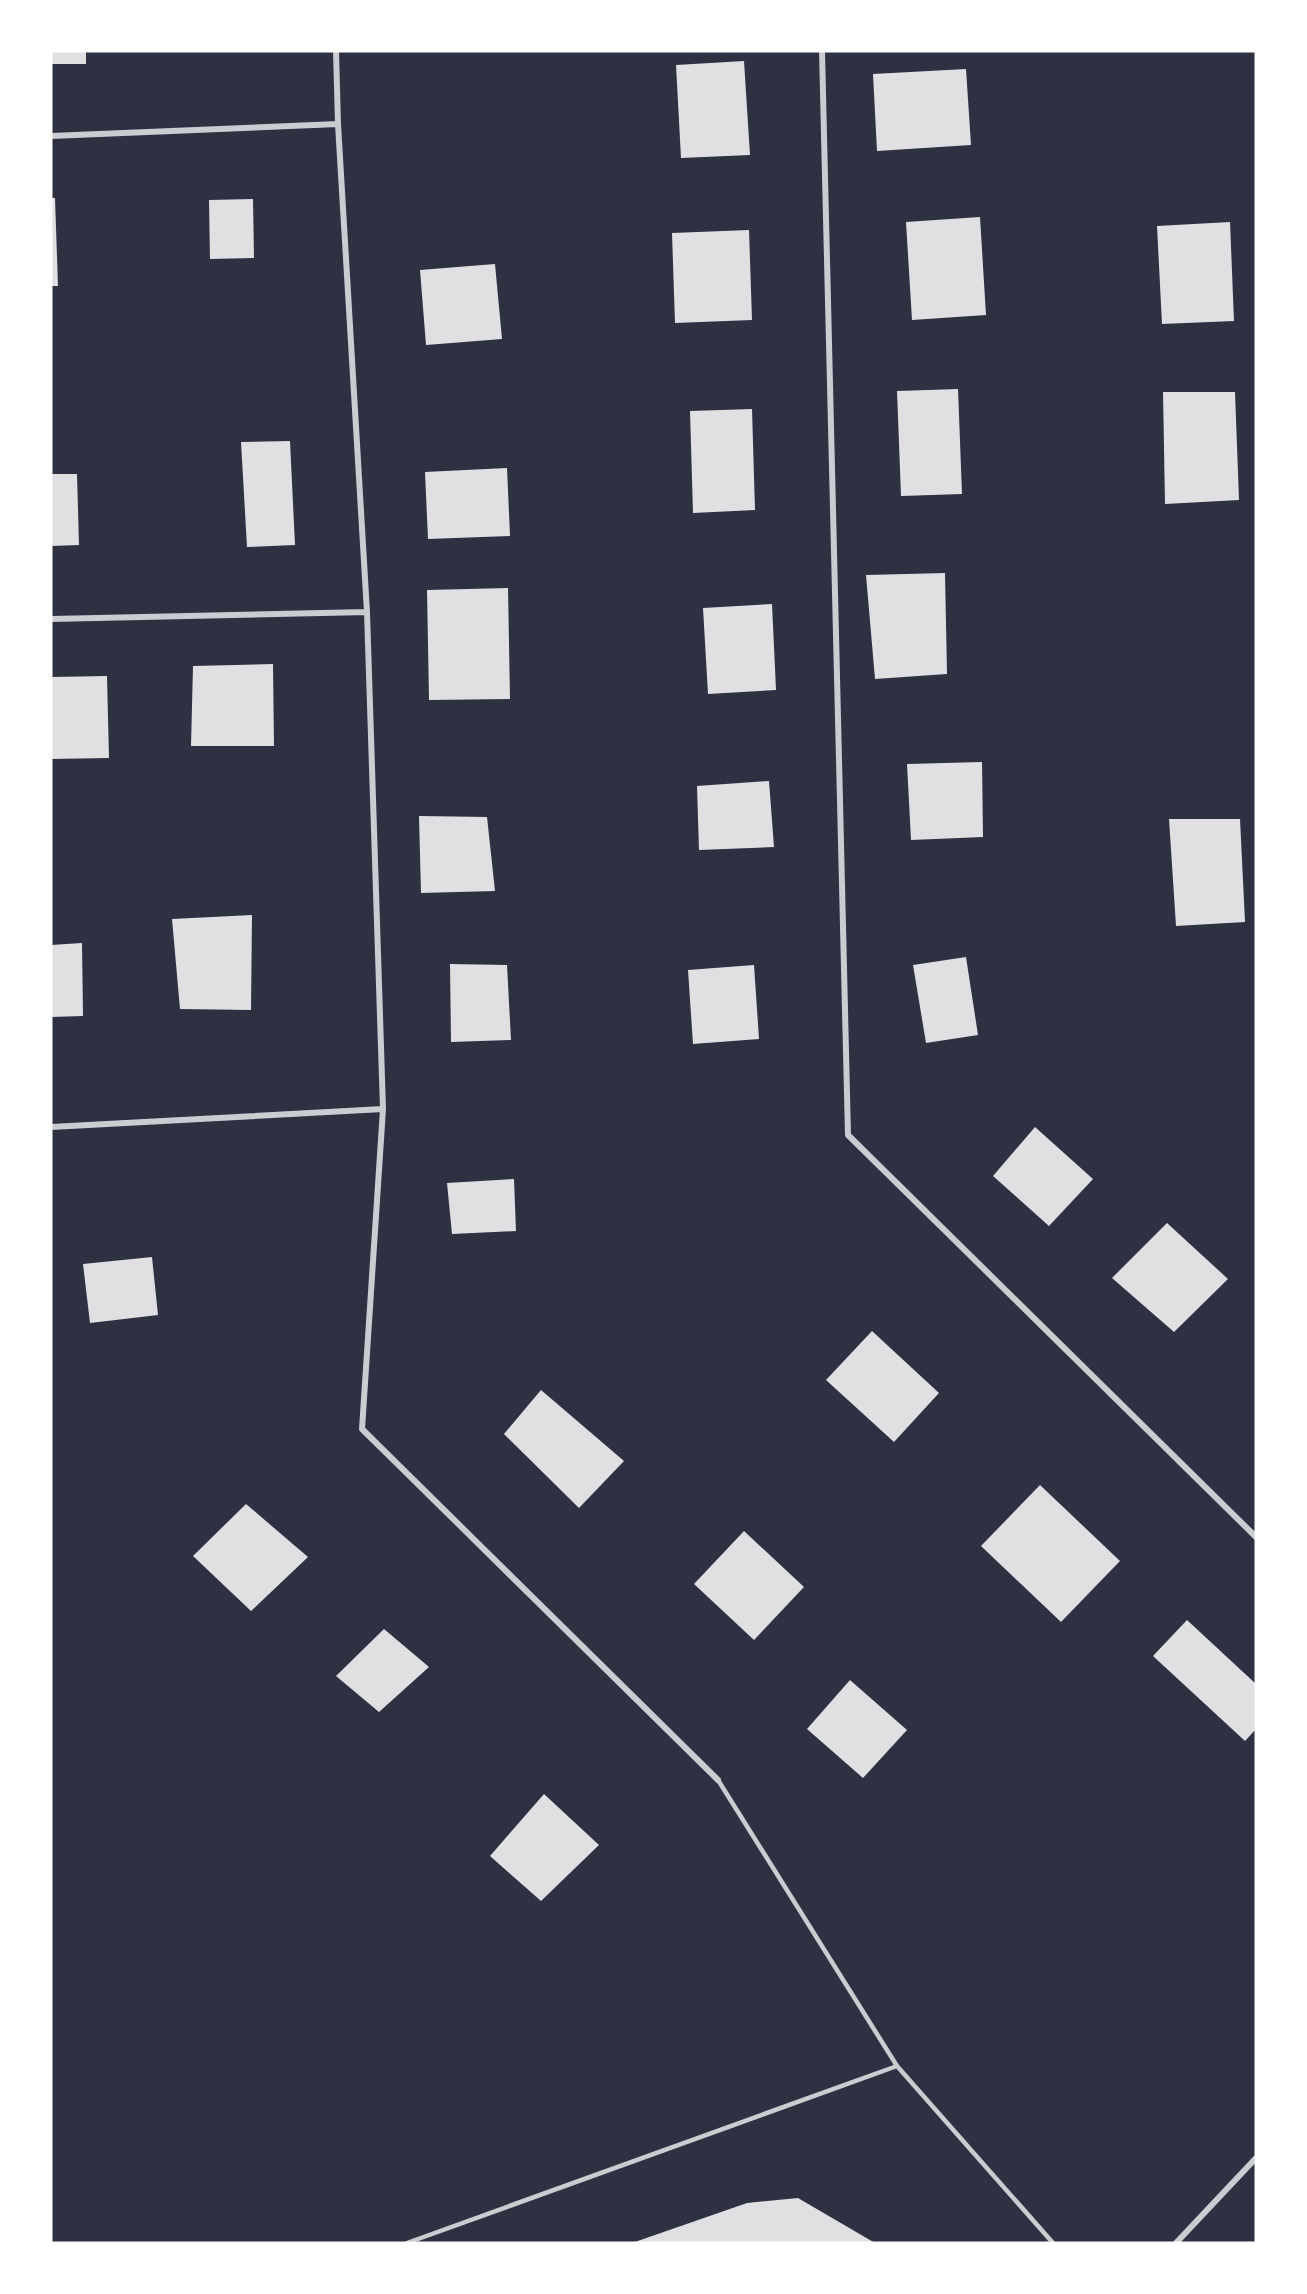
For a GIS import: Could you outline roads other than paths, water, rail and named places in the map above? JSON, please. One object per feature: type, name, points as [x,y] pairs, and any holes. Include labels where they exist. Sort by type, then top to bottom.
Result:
[{"type":"street","points":[[336,51],[338,124],[367,612],[383,1109],[362,1429],[718,1780]]},
{"type":"street","points":[[822,51],[848,1135],[1256,1537]]},
{"type":"street","points":[[51,136],[338,124]]},
{"type":"street","points":[[51,619],[367,612]]},
{"type":"street","points":[[51,1127],[383,1109]]},
{"type":"street","points":[[1176,2243],[1256,2158]]},
{"type":"lane","points":[[718,1780],[897,2066],[1053,2243]]},
{"type":"lane","points":[[407,2243],[897,2066]]}]
